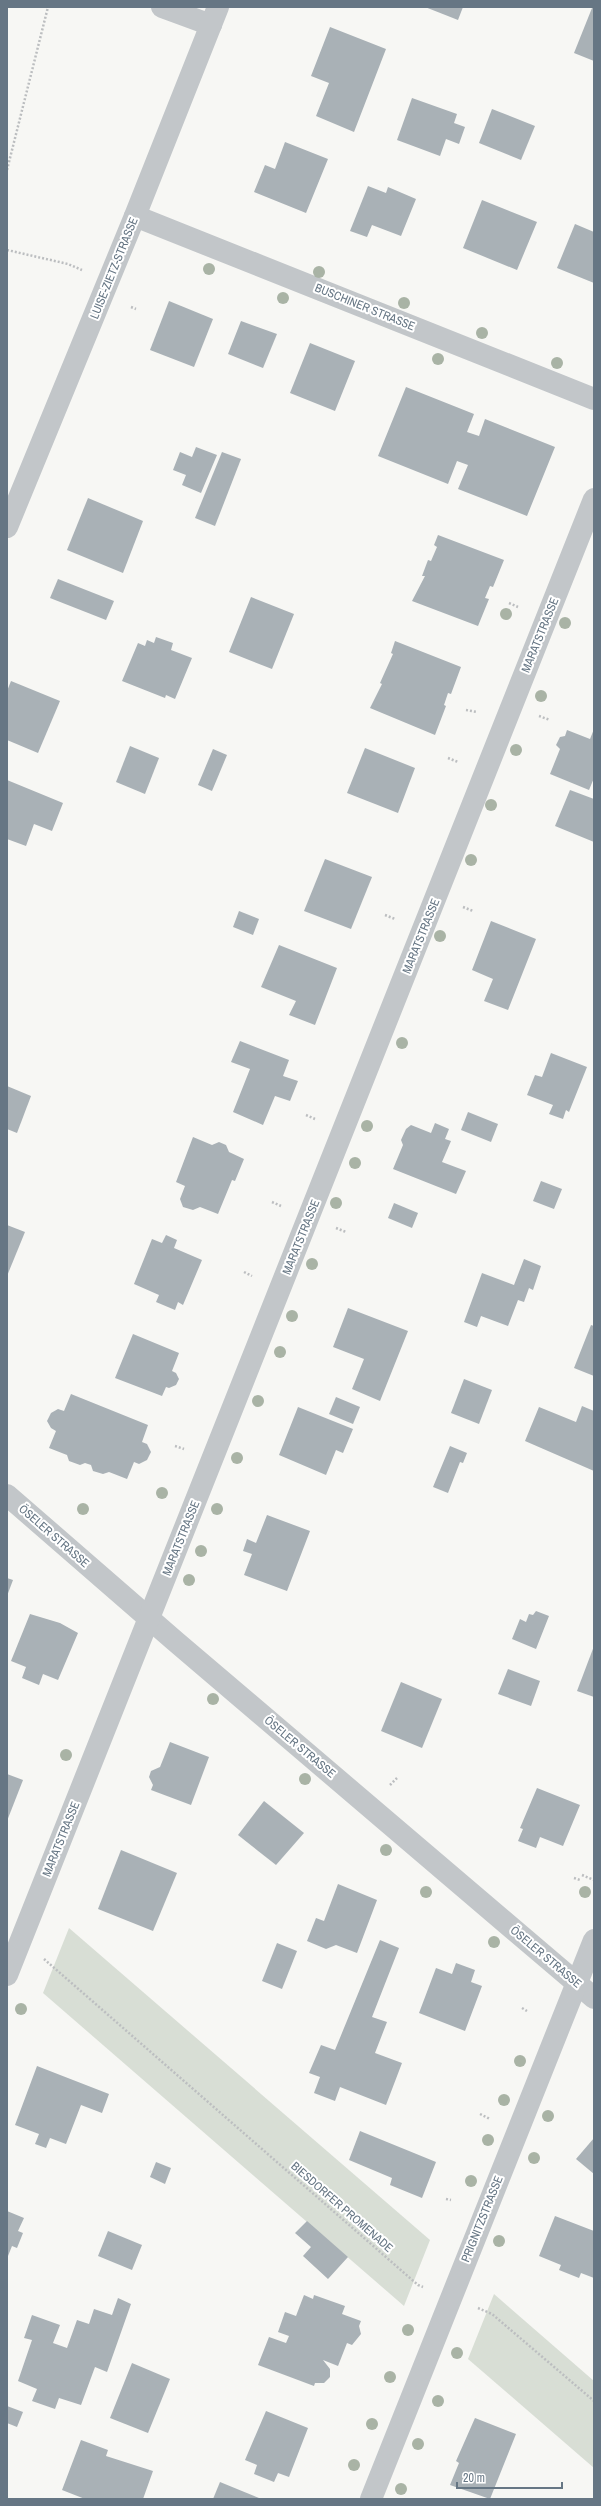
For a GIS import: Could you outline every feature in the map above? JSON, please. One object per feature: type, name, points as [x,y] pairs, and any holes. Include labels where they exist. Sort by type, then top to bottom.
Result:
[{"type":"street","points":[[162,7],[214,16]]},
{"type":"street","name":"LUISE-ZIETZ-STRASSE","points":[[7,527],[135,216],[214,16]]},
{"type":"street","name":"BUSCHINER STRASSE","points":[[135,216],[594,399]]},
{"type":"street","name":"MARATSTRASSE","points":[[7,1975],[594,499]]},
{"type":"street","name":"ÖSELER STRASSE","points":[[7,1495],[149,1619],[594,1998]]},
{"type":"street","name":"PRIGNITZSTRASSE","points":[[371,2499],[594,1940]]},
{"type":"path","points":[[7,170],[48,7]]},
{"type":"path","points":[[7,250],[68,264],[108,280]]},
{"type":"path","points":[[582,1875],[594,1880]]},
{"type":"path","points":[[574,1878],[580,1880]]},
{"type":"path","name":"BIESDORFER PROMENADE","points":[[93,2002],[418,2285],[492,2314],[594,2401]]},
{"type":"path","points":[[522,2008],[527,2011]]},
{"type":"path","points":[[446,2199],[451,2200]]},
{"type":"shaded area","points":[[69,1928],[430,2240],[404,2306],[43,1993]]},
{"type":"shaded area","points":[[494,2294],[594,2381],[594,2468],[468,2359]]},
{"type":"building","points":[[425,7],[463,7],[458,20]]},
{"type":"building","points":[[592,8],[594,8],[594,61],[574,53]]},
{"type":"building","points":[[330,27],[386,49],[354,132],[316,116],[329,83],[311,76]]},
{"type":"building","points":[[412,98],[457,114],[454,123],[465,127],[459,144],[446,139],[440,156],[397,140]]},
{"type":"building","points":[[492,109],[535,126],[521,160],[479,143]]},
{"type":"building","points":[[285,142],[328,159],[306,213],[254,192],[265,165],[275,169]]},
{"type":"building","points":[[368,186],[386,193],[388,187],[416,199],[401,236],[372,225],[367,237],[350,231]]},
{"type":"building","points":[[482,200],[537,222],[517,270],[463,248]]},
{"type":"building","points":[[575,224],[594,232],[594,283],[557,268]]},
{"type":"building","points":[[169,301],[213,319],[194,367],[150,350]]},
{"type":"building","points":[[241,321],[277,334],[263,368],[228,354]]},
{"type":"building","points":[[310,343],[355,361],[335,411],[290,393]]},
{"type":"building","points":[[406,387],[474,414],[467,432],[479,436],[485,419],[555,447],[527,516],[458,489],[468,465],[457,461],[448,484],[378,456]]},
{"type":"building","points":[[196,447],[217,455],[201,493],[182,485],[186,475],[173,470],[180,452],[192,457]]},
{"type":"building","points":[[222,452],[241,459],[215,526],[195,518]]},
{"type":"building","points":[[88,498],[143,521],[123,573],[67,550]]},
{"type":"building","points":[[438,535],[504,560],[493,587],[490,586],[485,598],[489,599],[478,626],[412,601],[425,576],[422,576],[428,560],[431,561],[437,547],[434,545]]},
{"type":"building","points":[[58,579],[114,601],[106,620],[50,598]]},
{"type":"building","points":[[251,597],[294,614],[272,669],[229,652]]},
{"type":"building","points":[[156,637],[173,643],[171,650],[192,658],[175,699],[166,695],[165,698],[122,681],[138,643],[145,646],[147,640],[154,643]]},
{"type":"building","points":[[395,641],[461,667],[451,694],[448,693],[444,705],[446,706],[435,735],[370,708],[382,684],[380,683],[393,654],[391,653]]},
{"type":"building","points":[[11,681],[60,701],[38,753],[7,740],[7,691]]},
{"type":"building","points":[[594,729],[594,778],[589,790],[550,774],[560,749],[556,745],[560,737],[565,736],[567,730],[590,739]]},
{"type":"building","points":[[130,746],[159,758],[145,794],[116,782]]},
{"type":"building","points":[[365,748],[415,768],[398,813],[347,793]]},
{"type":"building","points":[[213,749],[227,755],[212,791],[198,785]]},
{"type":"building","points":[[7,780],[63,803],[52,831],[34,824],[26,846],[7,839]]},
{"type":"building","points":[[570,790],[594,799],[594,842],[555,826]]},
{"type":"building","points":[[325,859],[372,877],[351,929],[304,911]]},
{"type":"building","points":[[239,911],[259,919],[253,935],[233,927]]},
{"type":"building","points":[[491,921],[536,939],[508,1010],[484,1001],[493,979],[472,970]]},
{"type":"building","points":[[279,945],[337,968],[315,1025],[289,1015],[296,1001],[261,987]]},
{"type":"building","points":[[240,1041],[289,1060],[283,1076],[298,1081],[290,1101],[275,1096],[263,1125],[233,1112],[250,1069],[231,1062]]},
{"type":"building","points":[[551,1053],[587,1067],[569,1112],[566,1110],[563,1119],[549,1114],[553,1105],[527,1095],[535,1075],[542,1077]]},
{"type":"building","points":[[7,1086],[31,1096],[17,1133],[7,1129]]},
{"type":"building","points":[[468,1112],[498,1124],[491,1142],[461,1130]]},
{"type":"building","points":[[435,1123],[449,1129],[445,1139],[451,1141],[442,1162],[466,1171],[456,1194],[393,1169],[403,1145],[401,1140],[406,1129],[411,1125],[431,1133]]},
{"type":"building","points":[[193,1137],[212,1145],[219,1142],[226,1145],[229,1152],[244,1159],[235,1181],[232,1180],[218,1214],[200,1207],[193,1210],[183,1207],[180,1199],[185,1186],[176,1182]]},
{"type":"building","points":[[541,1181],[562,1189],[554,1209],[533,1201]]},
{"type":"building","points":[[394,1203],[418,1213],[412,1228],[388,1218]]},
{"type":"building","points":[[7,1225],[25,1232],[7,1276]]},
{"type":"building","points":[[166,1235],[177,1240],[174,1248],[202,1260],[183,1305],[178,1302],[175,1310],[156,1302],[159,1295],[134,1284],[152,1239],[162,1243]]},
{"type":"building","points":[[524,1259],[541,1266],[533,1290],[529,1288],[524,1302],[518,1300],[508,1326],[481,1316],[477,1327],[464,1322],[482,1273],[514,1285]]},
{"type":"building","points":[[348,1308],[408,1331],[380,1401],[352,1389],[364,1359],[333,1347]]},
{"type":"building","points":[[591,1325],[594,1326],[594,1376],[574,1368]]},
{"type":"building","points":[[133,1334],[179,1353],[172,1371],[176,1373],[179,1379],[176,1385],[169,1388],[166,1387],[162,1396],[115,1378]]},
{"type":"building","points":[[464,1379],[492,1390],[479,1424],[451,1413]]},
{"type":"building","points":[[71,1394],[148,1425],[142,1442],[147,1444],[151,1452],[147,1460],[139,1464],[134,1462],[127,1479],[109,1472],[103,1474],[93,1471],[91,1465],[85,1463],[80,1465],[69,1461],[67,1455],[49,1448],[56,1431],[51,1428],[47,1421],[51,1413],[58,1409],[64,1411]]},
{"type":"building","points":[[336,1397],[360,1407],[353,1424],[329,1414]]},
{"type":"building","points":[[582,1406],[594,1411],[594,1471],[525,1441],[539,1407],[576,1422]]},
{"type":"building","points":[[298,1407],[353,1429],[343,1453],[336,1450],[326,1475],[279,1455]]},
{"type":"building","points":[[450,1446],[467,1453],[463,1463],[460,1462],[448,1493],[433,1487]]},
{"type":"building","points":[[267,1515],[310,1531],[287,1591],[244,1575],[252,1554],[243,1551],[247,1539],[256,1543]]},
{"type":"building","points":[[7,1578],[13,1580],[7,1596]]},
{"type":"building","points":[[536,1611],[549,1616],[536,1649],[512,1639],[520,1619],[526,1622],[529,1614],[533,1615]]},
{"type":"building","points":[[30,1614],[60,1623],[78,1633],[58,1680],[43,1674],[39,1685],[22,1678],[26,1667],[11,1661]]},
{"type":"building","points":[[594,1646],[594,1697],[577,1691]]},
{"type":"building","points":[[508,1669],[540,1681],[531,1706],[498,1694]]},
{"type":"building","points":[[401,1682],[442,1699],[422,1748],[381,1731]]},
{"type":"building","points":[[170,1742],[209,1757],[191,1805],[151,1790],[153,1785],[149,1777],[151,1771],[160,1767]]},
{"type":"building","points":[[7,1774],[23,1780],[7,1821]]},
{"type":"building","points":[[537,1788],[580,1805],[563,1846],[540,1837],[536,1848],[518,1841],[523,1829],[520,1828]]},
{"type":"building","points":[[264,1801],[304,1833],[276,1865],[238,1835]]},
{"type":"building","points":[[121,1850],[177,1873],[153,1931],[98,1909]]},
{"type":"building","points":[[338,1884],[377,1900],[357,1953],[336,1945],[326,1949],[307,1941],[316,1918],[324,1921]]},
{"type":"building","points":[[380,1940],[399,1948],[372,2017],[387,2022],[375,2053],[402,2063],[386,2105],[340,2087],[335,2101],[314,2093],[320,2077],[309,2073],[321,2045],[335,2050]]},
{"type":"building","points":[[277,1943],[297,1951],[282,1989],[262,1981]]},
{"type":"building","points":[[456,1963],[475,1970],[471,1982],[482,1986],[465,2031],[419,2013],[436,1968],[452,1974]]},
{"type":"building","points":[[37,2066],[109,2094],[102,2113],[81,2105],[66,2144],[50,2138],[46,2148],[35,2144],[39,2134],[15,2125]]},
{"type":"building","points":[[360,2131],[436,2162],[422,2198],[390,2185],[392,2178],[349,2160]]},
{"type":"building","points":[[594,2138],[594,2174],[576,2159]]},
{"type":"building","points":[[156,2162],[171,2168],[165,2184],[150,2177]]},
{"type":"building","points":[[7,2211],[24,2218],[18,2231],[23,2233],[17,2248],[12,2246],[8,2256]]},
{"type":"building","points":[[555,2216],[594,2231],[594,2278],[581,2273],[579,2278],[559,2270],[561,2265],[539,2256]]},
{"type":"building","points":[[307,2221],[348,2257],[328,2279],[303,2256],[311,2247],[295,2233]]},
{"type":"building","points":[[108,2231],[142,2245],[132,2270],[98,2256]]},
{"type":"building","points":[[304,2295],[313,2299],[314,2295],[345,2306],[342,2314],[361,2321],[359,2326],[361,2334],[352,2345],[347,2343],[338,2366],[323,2360],[330,2369],[330,2377],[324,2383],[315,2383],[314,2386],[258,2365],[269,2337],[286,2343],[289,2336],[278,2332],[285,2312],[296,2316]]},
{"type":"building","points":[[118,2298],[131,2304],[107,2372],[95,2367],[81,2405],[59,2398],[55,2409],[32,2401],[37,2389],[18,2381],[32,2340],[24,2338],[32,2315],[60,2325],[53,2343],[67,2348],[77,2320],[89,2324],[94,2309],[112,2315]]},
{"type":"building","points":[[132,2363],[170,2379],[148,2433],[110,2418]]},
{"type":"building","points":[[7,2406],[23,2412],[17,2427],[7,2423]]},
{"type":"building","points":[[266,2411],[308,2428],[289,2477],[278,2473],[274,2482],[254,2474],[257,2465],[245,2460]]},
{"type":"building","points":[[475,2418],[516,2434],[490,2499],[450,2485],[459,2463],[456,2461]]},
{"type":"building","points":[[81,2440],[108,2450],[106,2456],[153,2471],[143,2499],[85,2499],[62,2490]]},
{"type":"building","points":[[220,2482],[259,2498],[213,2499]]}]
